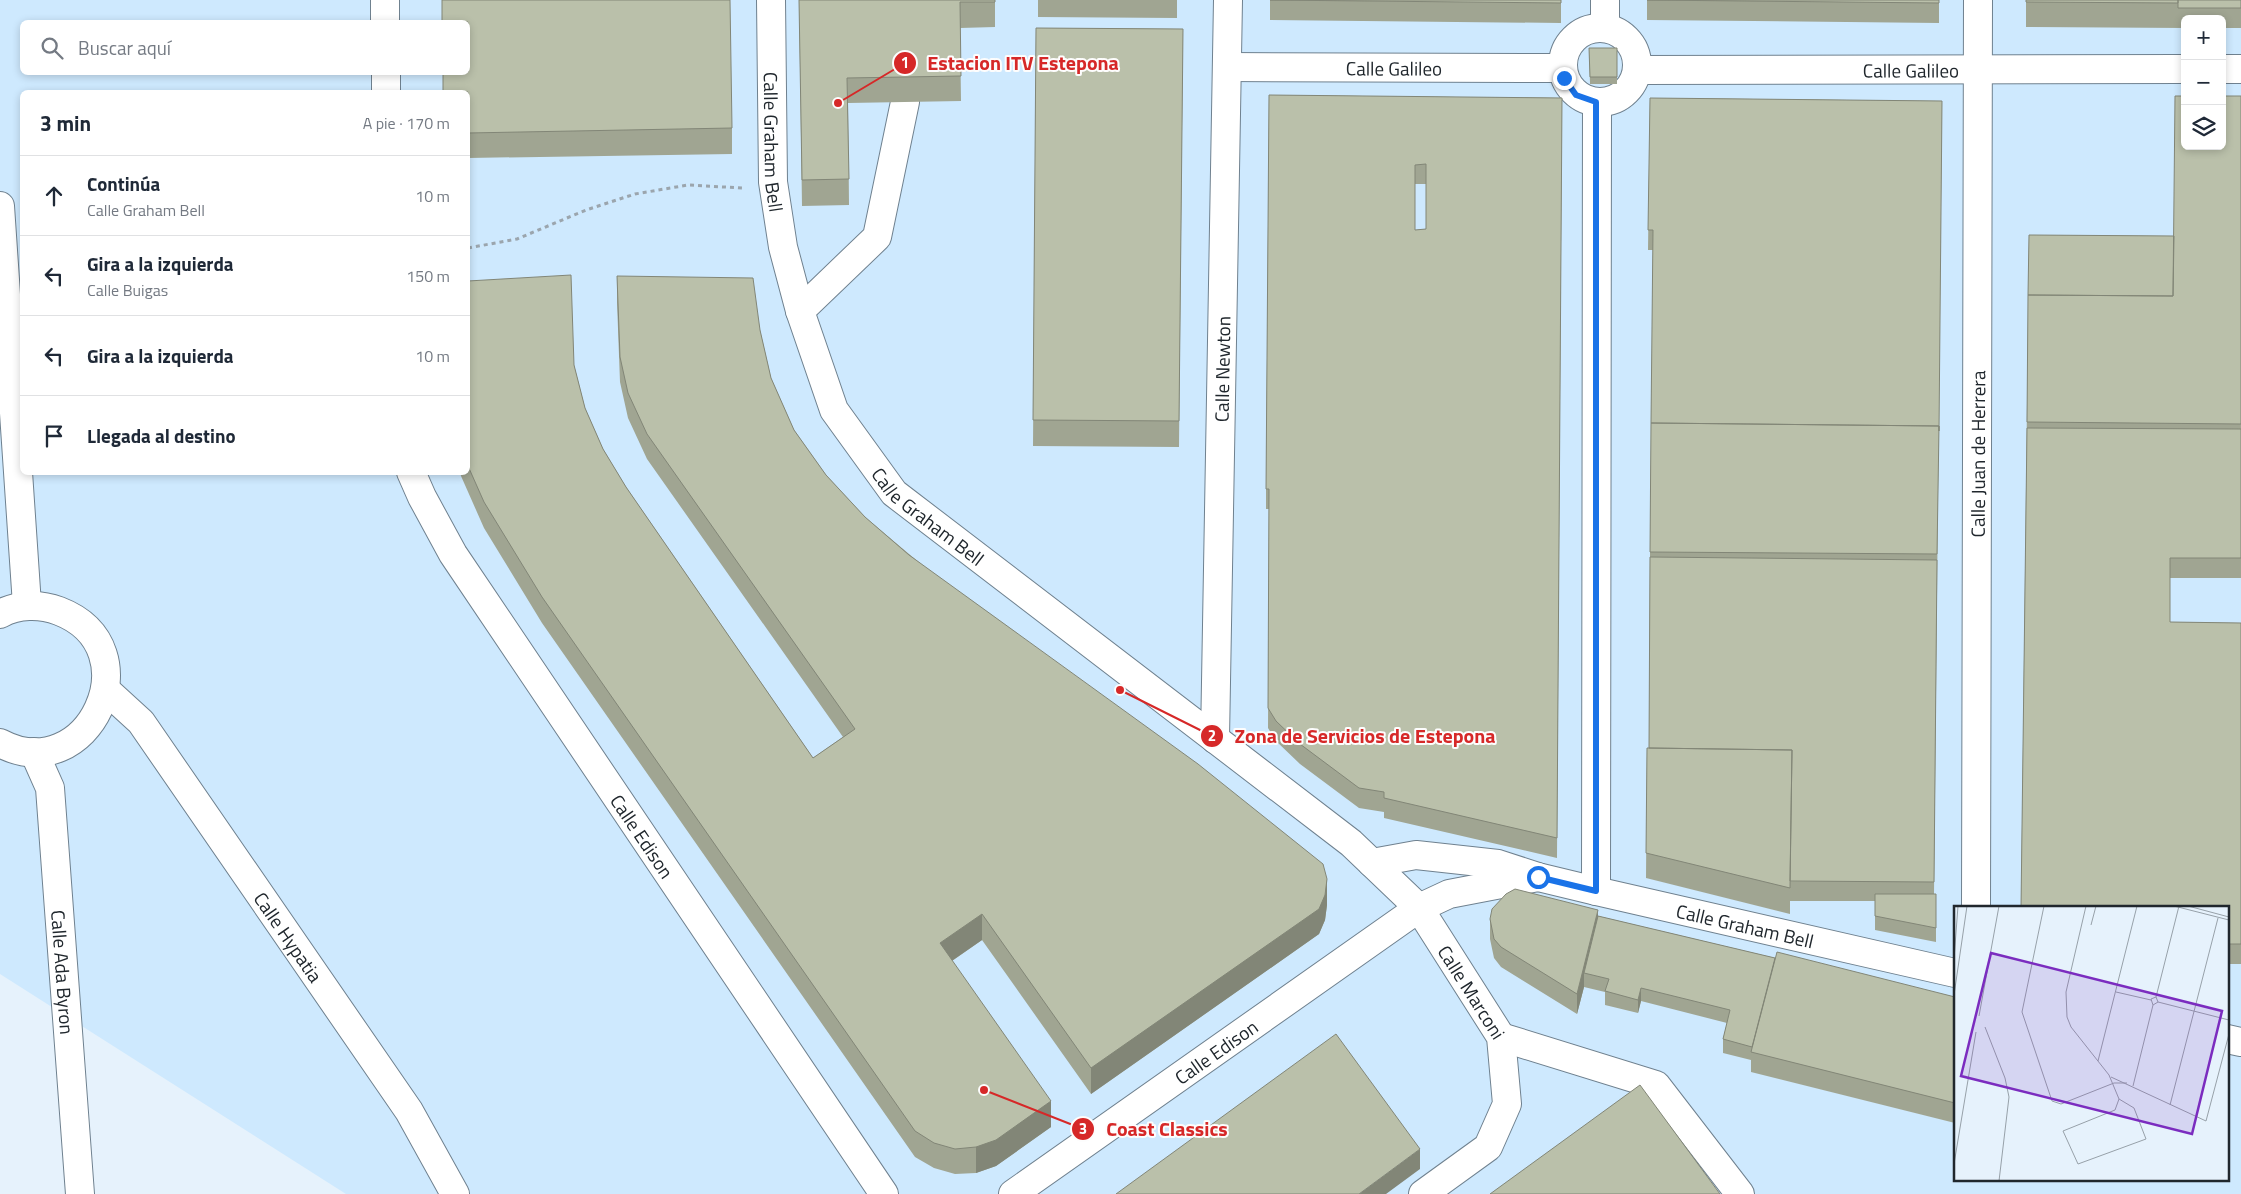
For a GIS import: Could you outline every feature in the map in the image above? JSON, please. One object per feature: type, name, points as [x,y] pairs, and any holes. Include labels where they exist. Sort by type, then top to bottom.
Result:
[{"type":"street","points":[[385,0],[385,20]]},
{"type":"street","name":"Calle Graham Bell","points":[[771,0],[774,182],[782,247],[800,311],[834,410],[894,494],[1351,843],[1419,908],[1449,894],[1538,877]]},
{"type":"street","name":"Calle Newton","points":[[1215,739],[1228,0]]},
{"type":"street","points":[[1605,0],[1605,28]]},
{"type":"street","name":"Calle Juan de Herrera","points":[[1976,906],[1978,0]]},
{"type":"street","points":[[1605,28],[1626,38],[1632,47],[1637,70],[1634,81],[1619,98],[1608,102],[1596,102],[1576,95],[1564,78],[1562,68],[1566,49],[1579,34],[1592,29],[1605,28]]},
{"type":"street","name":"Calle Galileo","points":[[1228,67],[1562,68]]},
{"type":"street","name":"Calle Galileo","points":[[1637,70],[2181,69]]},
{"type":"street","points":[[2226,69],[2241,69]]},
{"type":"street","points":[[386,75],[386,90]]},
{"type":"street","points":[[800,311],[877,237],[905,102]]},
{"type":"street","points":[[1596,102],[1596,891]]},
{"type":"street","points":[[0,206],[26,605]]},
{"type":"street","name":"Calle Edison","points":[[412,475],[453,554],[884,1194]]},
{"type":"street","points":[[0,614],[26,605],[48,607],[69,615],[87,628],[99,647],[104,661],[106,690],[97,715],[81,734],[59,747],[34,752],[10,748],[0,743]]},
{"type":"street","name":"Calle Hypatia","points":[[106,690],[141,722],[409,1111],[455,1194]]},
{"type":"street","name":"Calle Ada Byron","points":[[34,752],[50,788],[80,1194]]},
{"type":"street","name":"Calle Graham Bell","points":[[1372,863],[1416,854],[1498,864],[1538,877],[1596,891],[1954,973]]},
{"type":"street","name":"Calle Edison","points":[[1013,1194],[1419,908]]},
{"type":"street","name":"Calle Marconi","points":[[1419,908],[1501,1037],[1507,1104],[1488,1146],[1424,1194]]},
{"type":"street","points":[[1501,1037],[1656,1085],[1740,1194]]},
{"type":"street","points":[[2228,1039],[2241,1042]]},
{"type":"path","points":[[470,248],[517,239],[586,210],[635,194],[688,185],[746,188],[774,182]]},
{"type":"shaded area","points":[[0,0],[2241,0],[2241,1194],[346,1194],[0,974]]},
{"type":"building","points":[[442,0],[730,0],[732,128],[470,133],[470,90],[443,90],[443,75],[470,75],[470,20],[442,20]]},
{"type":"building","points":[[799,0],[995,0],[995,2],[960,2],[961,76],[847,78],[849,179],[802,180]]},
{"type":"building","points":[[1270,0],[1561,0],[1561,3]]},
{"type":"building","points":[[1647,0],[1939,0],[1939,3]]},
{"type":"building","points":[[2026,0],[2178,0],[2178,3],[2026,2]]},
{"type":"building","points":[[2178,0],[2241,0],[2241,8],[2178,8]]},
{"type":"building","points":[[1036,28],[1183,29],[1179,421],[1033,420]]},
{"type":"building","points":[[1589,48],[1617,48],[1617,77],[1590,77]]},
{"type":"building","points":[[1269,95],[1562,98],[1557,838],[1384,798],[1384,792],[1359,788],[1300,744],[1276,721],[1268,708],[1269,489],[1266,489]],"holes":[[[1426,164],[1426,229],[1415,230],[1415,165]]]},
{"type":"building","points":[[2175,96],[2181,96],[2181,150],[2226,150],[2226,96],[2241,96],[2241,424],[2027,422],[2028,295],[2173,296]]},
{"type":"building","points":[[1650,98],[1942,101],[1939,431],[1939,426],[1651,423],[1653,230],[1648,230]]},
{"type":"building","points":[[2029,235],[2174,236],[2173,296],[2028,295]]},
{"type":"building","points":[[571,275],[574,365],[585,408],[603,449],[626,487],[813,758],[855,729],[647,434],[628,393],[620,357],[617,276],[753,278],[760,330],[771,378],[794,430],[826,475],[865,517],[909,555],[1198,764],[1323,864],[1327,879],[1325,895],[1319,909],[1091,1068],[982,914],[940,943],[1051,1101],[996,1140],[976,1147],[955,1149],[934,1143],[915,1131],[542,597],[484,502],[470,470],[470,281]]},
{"type":"building","points":[[1651,423],[1939,426],[1937,554],[1650,552]]},
{"type":"building","points":[[2027,428],[2241,429],[2241,558],[2170,558],[2170,622],[2241,623],[2241,944],[2228,944],[2228,906],[2021,906]]},
{"type":"building","points":[[1650,557],[1937,560],[1934,882],[1790,881],[1792,750],[1649,748]]},
{"type":"building","points":[[1647,748],[1792,750],[1790,888],[1646,853]]},
{"type":"building","points":[[1515,889],[1598,910],[1577,994],[1501,947],[1494,939],[1490,919],[1492,909],[1506,894]]},
{"type":"building","points":[[1875,894],[1936,894],[1936,928],[1875,916]]},
{"type":"building","points":[[1598,916],[1775,958],[1752,1047],[1723,1039],[1730,1010],[1641,988],[1638,1000],[1605,991],[1609,979],[1584,973]]},
{"type":"building","points":[[1777,952],[1954,997],[1954,1103],[1751,1052]]},
{"type":"building","points":[[1336,1034],[1420,1149],[1359,1194],[1116,1194]]},
{"type":"building","points":[[1640,1085],[1720,1194],[1490,1194]]},
{"type":"place","name":"Estacion ITV Estepona","points":[[838,103]]},
{"type":"place","name":"Zona de Servicios de Estepona","points":[[1120,690]]},
{"type":"place","name":"Coast Classics","points":[[984,1090]]},
{"type":"route","points":[[1538,877],[1596,891],[1596,102],[1576,95],[1564,78]]}]
